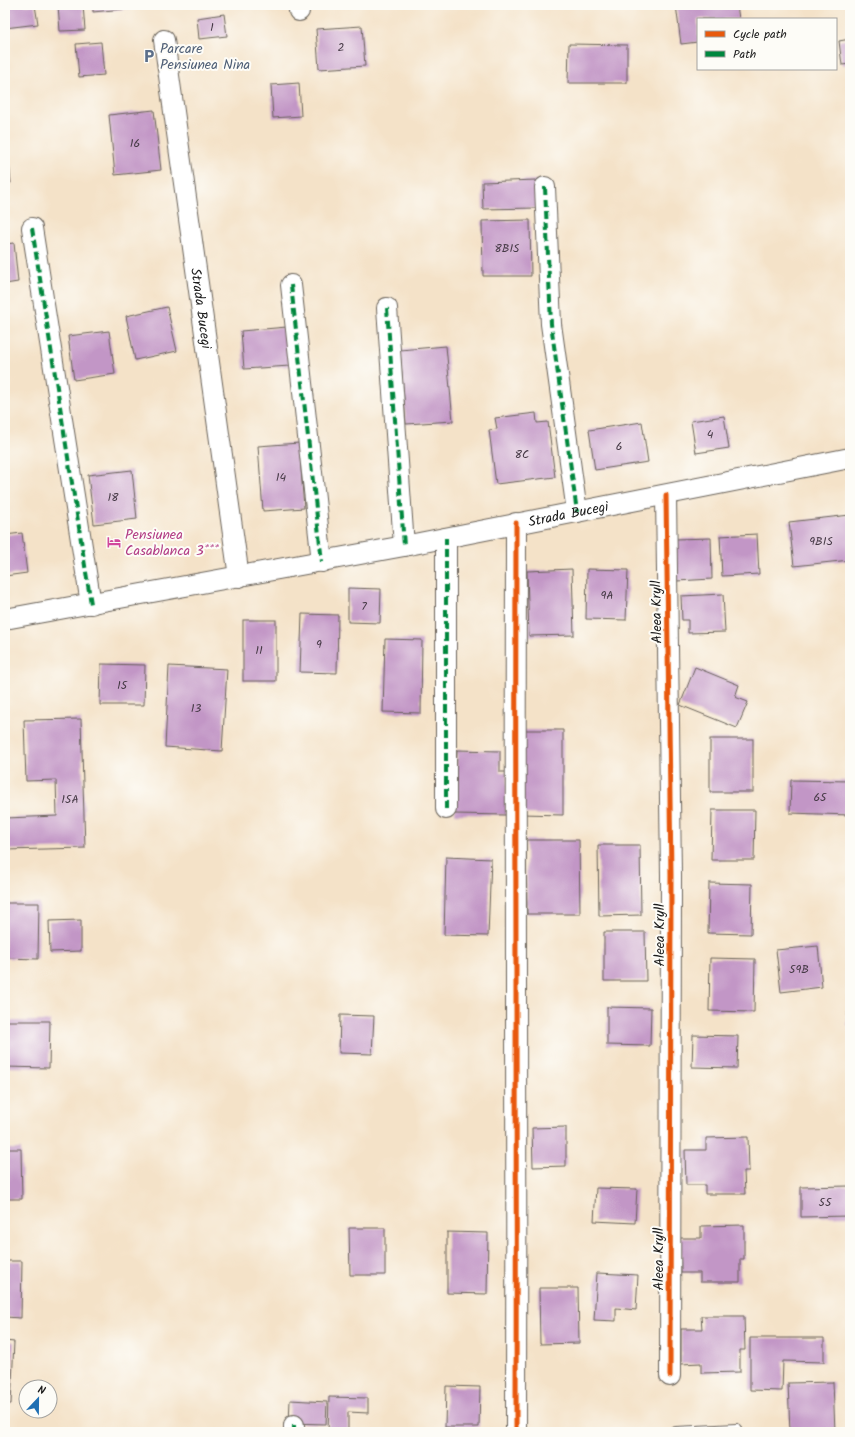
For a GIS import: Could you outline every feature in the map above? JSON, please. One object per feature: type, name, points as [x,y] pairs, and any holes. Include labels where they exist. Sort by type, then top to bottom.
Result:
[{"type":"street","name":"Strada Bucegi","points":[[164,40],[239,577]]},
{"type":"street","points":[[545,187],[551,324],[577,512]]},
{"type":"street","points":[[32,228],[91,604]]},
{"type":"street","points":[[291,285],[322,562]]},
{"type":"street","points":[[387,308],[404,546]]},
{"type":"street","name":"Strada Bucegi","points":[[5,619],[322,562],[850,458]]},
{"type":"street","name":"Aleea Kryll","points":[[666,495],[671,876],[670,1376]]},
{"type":"street","points":[[516,523],[516,1432]]},
{"type":"street","points":[[446,538],[446,809]]},
{"type":"lane","points":[[676,1432],[737,1429]]},
{"type":"building","points":[[5,5],[35,5],[38,24],[5,28]]},
{"type":"building","points":[[58,5],[83,5],[85,30],[60,31]]},
{"type":"building","points":[[93,5],[144,5],[144,7],[93,12]]},
{"type":"building","points":[[676,5],[737,5],[739,18],[697,18],[697,42],[681,44]]},
{"type":"building","points":[[224,14],[227,36],[199,39],[197,18]]},
{"type":"building","points":[[362,26],[365,66],[319,69],[316,29]]},
{"type":"building","points":[[850,39],[850,64],[842,65],[839,41]]},
{"type":"building","points":[[101,42],[104,75],[79,77],[76,44]]},
{"type":"building","points":[[569,44],[627,45],[627,83],[568,83]]},
{"type":"building","points":[[299,83],[301,116],[273,118],[271,85]]},
{"type":"building","points":[[154,110],[161,170],[115,175],[109,115]]},
{"type":"building","points":[[5,140],[7,140],[11,183],[5,184]]},
{"type":"building","points":[[536,180],[537,208],[483,209],[482,182]]},
{"type":"building","points":[[530,220],[531,276],[483,276],[482,221]]},
{"type":"building","points":[[14,243],[18,282],[5,284],[5,244]]},
{"type":"building","points":[[167,307],[177,351],[135,360],[126,316]]},
{"type":"building","points":[[287,327],[290,366],[244,369],[241,331]]},
{"type":"building","points":[[109,331],[115,374],[74,380],[68,336]]},
{"type":"building","points":[[446,346],[453,421],[406,424],[400,350]]},
{"type":"building","points":[[536,413],[537,423],[548,422],[555,477],[496,484],[489,430],[497,429],[495,418]]},
{"type":"building","points":[[724,416],[729,448],[696,453],[691,421]]},
{"type":"building","points":[[642,422],[648,462],[595,470],[589,430]]},
{"type":"building","points":[[299,443],[304,508],[263,511],[258,446]]},
{"type":"building","points":[[132,470],[137,519],[94,524],[88,475]]},
{"type":"building","points":[[850,515],[850,560],[794,566],[789,522]]},
{"type":"building","points":[[22,533],[27,573],[5,576],[5,535]]},
{"type":"building","points":[[757,534],[759,574],[722,576],[720,536]]},
{"type":"building","points":[[711,538],[712,579],[676,581],[675,539]]},
{"type":"building","points":[[572,569],[574,635],[529,636],[527,571]]},
{"type":"building","points":[[587,569],[628,570],[626,620],[586,619]]},
{"type":"building","points":[[348,588],[381,589],[380,623],[348,622]]},
{"type":"building","points":[[723,594],[725,632],[688,633],[688,620],[682,620],[681,596]]},
{"type":"building","points":[[302,614],[338,615],[337,673],[300,672]]},
{"type":"building","points":[[243,620],[276,620],[276,681],[243,681]]},
{"type":"building","points":[[385,639],[422,640],[421,713],[383,712]]},
{"type":"building","points":[[101,664],[145,665],[144,705],[100,705]]},
{"type":"building","points":[[169,666],[227,669],[222,751],[165,747]]},
{"type":"building","points":[[695,667],[739,685],[735,697],[748,702],[737,728],[680,705]]},
{"type":"building","points":[[81,719],[85,848],[5,850],[5,818],[57,816],[56,780],[26,781],[24,720]]},
{"type":"building","points":[[522,730],[563,730],[563,815],[522,814]]},
{"type":"building","points":[[710,739],[753,739],[753,792],[710,792]]},
{"type":"building","points":[[457,750],[500,751],[500,772],[507,772],[506,815],[455,814]]},
{"type":"building","points":[[791,780],[850,781],[850,815],[790,813]]},
{"type":"building","points":[[712,810],[755,810],[754,860],[711,860]]},
{"type":"building","points":[[526,840],[579,840],[580,914],[527,914]]},
{"type":"building","points":[[598,845],[640,845],[641,915],[599,916]]},
{"type":"building","points":[[446,857],[491,859],[488,936],[444,935]]},
{"type":"building","points":[[709,883],[752,884],[751,934],[708,933]]},
{"type":"building","points":[[5,903],[39,903],[38,959],[5,958]]},
{"type":"building","points":[[81,920],[81,951],[50,952],[49,921]]},
{"type":"building","points":[[604,932],[645,932],[646,981],[604,981]]},
{"type":"building","points":[[818,946],[822,987],[781,992],[776,950]]},
{"type":"building","points":[[710,958],[755,959],[754,1012],[709,1011]]},
{"type":"building","points":[[848,996],[850,996],[850,1025],[847,1025]]},
{"type":"building","points":[[607,1007],[651,1008],[650,1046],[607,1045]]},
{"type":"building","points":[[340,1015],[374,1016],[372,1054],[339,1053]]},
{"type":"building","points":[[5,1021],[50,1021],[49,1068],[5,1067]]},
{"type":"building","points":[[693,1035],[738,1036],[737,1068],[692,1067]]},
{"type":"building","points":[[566,1127],[566,1166],[533,1167],[532,1128]]},
{"type":"building","points":[[748,1137],[749,1171],[744,1171],[745,1194],[705,1194],[705,1185],[686,1185],[685,1150],[706,1150],[706,1138]]},
{"type":"building","points":[[5,1149],[21,1149],[22,1199],[5,1199]]},
{"type":"building","points":[[850,1186],[850,1216],[801,1217],[801,1187]]},
{"type":"building","points":[[596,1188],[637,1189],[635,1223],[594,1221]]},
{"type":"building","points":[[744,1225],[744,1259],[740,1259],[740,1282],[700,1282],[700,1273],[681,1273],[680,1238],[701,1238],[701,1226]]},
{"type":"building","points":[[349,1228],[385,1228],[385,1275],[350,1275]]},
{"type":"building","points":[[447,1232],[488,1233],[487,1294],[447,1293]]},
{"type":"building","points":[[5,1261],[22,1261],[21,1318],[5,1317]]},
{"type":"building","points":[[597,1273],[638,1275],[636,1310],[616,1308],[616,1321],[594,1320]]},
{"type":"building","points":[[539,1288],[578,1288],[579,1343],[540,1344]]},
{"type":"building","points":[[701,1316],[744,1316],[745,1350],[740,1350],[740,1372],[701,1373],[701,1363],[681,1364],[681,1329],[702,1329]]},
{"type":"building","points":[[750,1338],[824,1338],[824,1362],[783,1361],[782,1391],[750,1390]]},
{"type":"building","points":[[5,1341],[14,1342],[11,1404],[5,1404]]},
{"type":"building","points":[[833,1382],[835,1432],[790,1432],[788,1383]]},
{"type":"building","points":[[446,1386],[480,1387],[479,1427],[445,1427]]},
{"type":"building","points":[[329,1397],[368,1398],[368,1413],[348,1412],[348,1432],[328,1432]]},
{"type":"building","points":[[290,1400],[327,1402],[326,1424],[289,1423]]},
{"type":"marked path","points":[[545,187],[551,324],[577,512]]},
{"type":"marked path","points":[[32,228],[91,604]]},
{"type":"marked path","points":[[291,285],[322,562]]},
{"type":"marked path","points":[[387,308],[404,546]]},
{"type":"marked path","points":[[446,538],[446,809]]},
{"type":"marked path","points":[[294,1425],[294,1432]]},
{"type":"cycle path","points":[[666,495],[671,875],[670,1376]]},
{"type":"cycle path","points":[[516,523],[516,1432]]},
{"type":"place","name":"Parcare Pensiunea Nina","points":[[149,56]]},
{"type":"place","name":"Pensiunea Casablanca 3***","points":[[114,542]]}]
